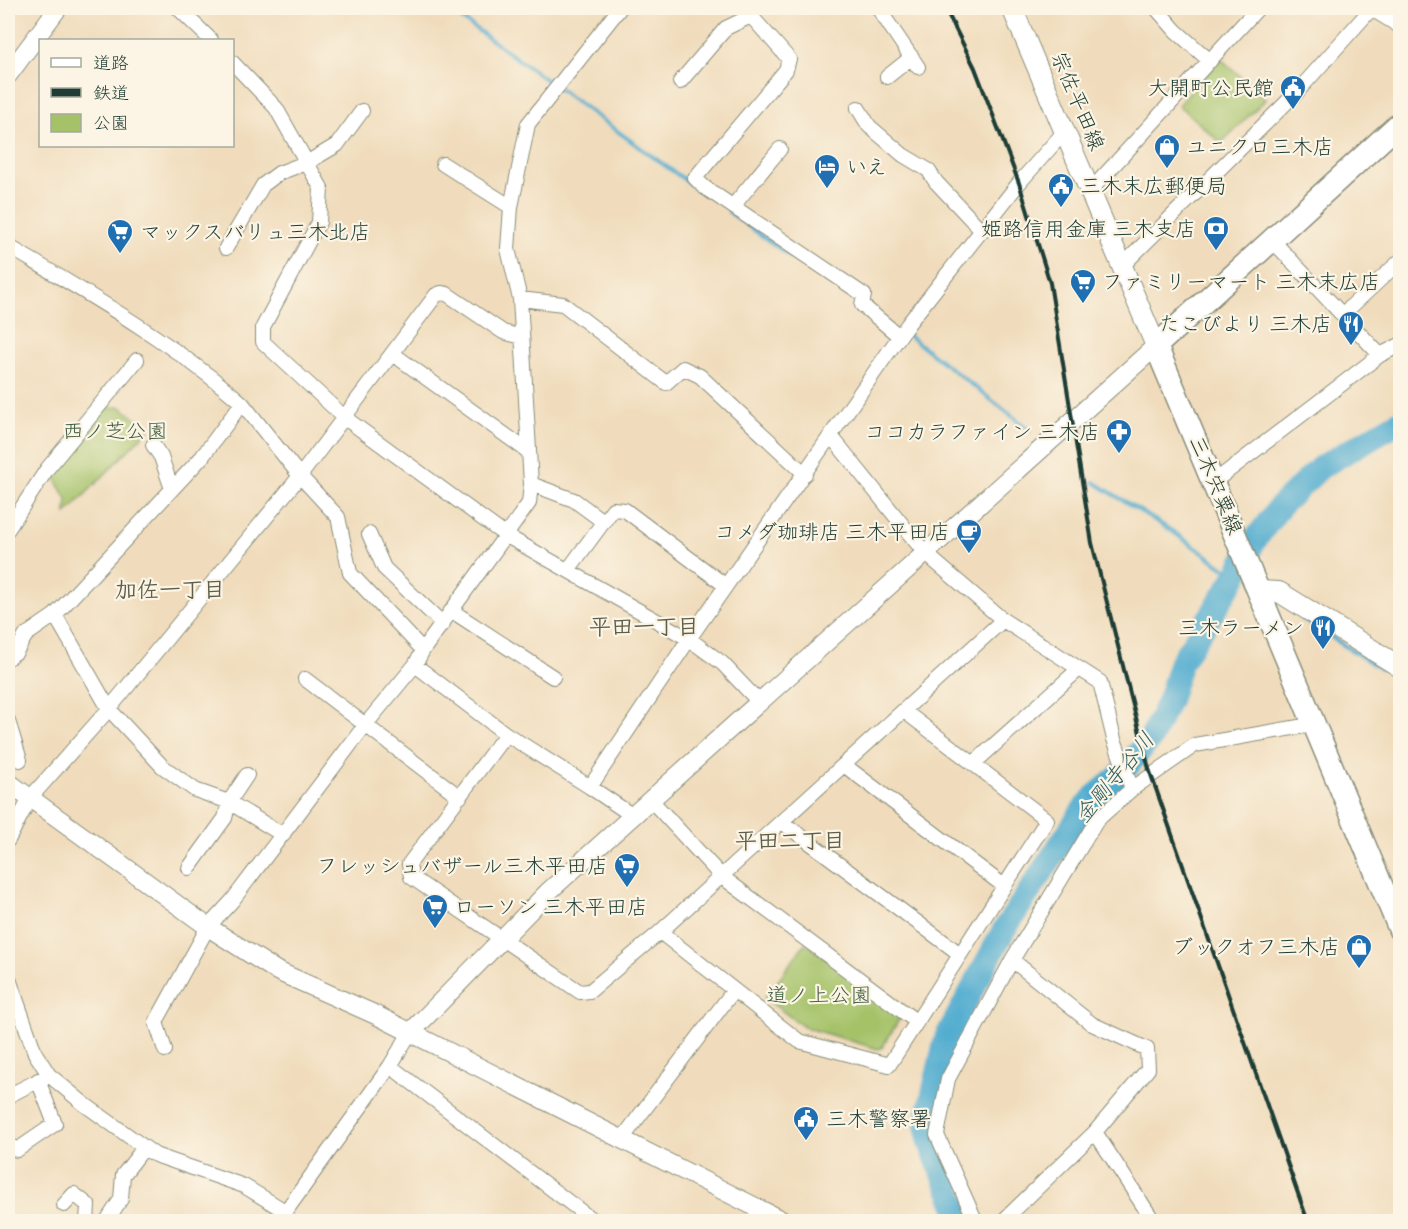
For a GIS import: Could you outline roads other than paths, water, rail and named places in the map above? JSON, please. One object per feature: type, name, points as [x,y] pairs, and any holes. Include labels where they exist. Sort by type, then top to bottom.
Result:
[{"type":"main road","name":"宗佐平田線","points":[[1012,8],[1156,346]]},
{"type":"main road","points":[[1156,346],[1272,240],[1397,132]]},
{"type":"main road","name":"三木宍粟線","points":[[1156,346],[1215,481],[1401,930]]},
{"type":"main road","points":[[1258,587],[1280,592],[1401,667]]},
{"type":"street","points":[[8,75],[58,8]]},
{"type":"street","points":[[178,8],[210,39]]},
{"type":"street","points":[[165,1050],[156,1022],[208,927],[283,835],[366,724],[415,665],[423,650],[529,503],[530,452],[520,299],[508,249],[510,207],[528,124],[620,8]]},
{"type":"street","points":[[878,8],[915,62],[886,76]]},
{"type":"street","points":[[1156,8],[1176,32],[1210,61]]},
{"type":"street","points":[[1090,191],[1258,8]]},
{"type":"street","points":[[1122,266],[1298,92],[1373,8],[1401,24]]},
{"type":"street","points":[[680,81],[726,28],[752,12],[789,59],[786,70],[696,178],[733,206],[864,295],[862,305],[900,336]]},
{"type":"street","points":[[234,64],[276,108],[321,188],[319,222],[263,327],[263,342],[345,418],[506,535],[689,639],[722,663],[759,702]]},
{"type":"street","points":[[858,108],[869,126],[903,155],[928,170],[936,182],[981,231]]},
{"type":"street","points":[[226,248],[263,185],[279,173],[308,162],[337,145],[362,111]]},
{"type":"street","points":[[590,788],[689,639],[936,285],[1065,131]]},
{"type":"street","points":[[733,206],[780,149]]},
{"type":"street","points":[[443,164],[510,207]]},
{"type":"street","points":[[1272,240],[1380,355]]},
{"type":"street","points":[[8,246],[127,318],[216,380],[242,403],[300,476],[338,517],[350,573],[423,650]]},
{"type":"street","points":[[1343,314],[1401,261]]},
{"type":"street","points":[[8,840],[30,798],[109,709],[300,476],[436,295],[441,292],[502,332],[522,337]]},
{"type":"street","points":[[520,299],[563,304],[666,383],[683,368],[700,376],[805,474]]},
{"type":"street","points":[[1215,481],[1380,355],[1401,345]]},
{"type":"street","points":[[43,1078],[155,1155],[244,1186],[281,1216],[390,1066],[410,1033],[500,940],[633,816],[1156,346]]},
{"type":"street","points":[[393,354],[530,452]]},
{"type":"street","points":[[8,529],[47,469],[137,360]]},
{"type":"street","points":[[8,658],[16,652],[26,635],[55,615],[202,457],[242,403]]},
{"type":"street","points":[[831,436],[925,553],[1003,620],[1101,682],[1114,739],[1132,789]]},
{"type":"street","points":[[153,445],[161,457],[172,489]]},
{"type":"street","points":[[531,484],[574,500],[604,522]]},
{"type":"street","points":[[568,570],[614,509],[625,510],[726,586]]},
{"type":"street","points":[[369,534],[384,568],[443,624]]},
{"type":"street","points":[[452,611],[553,677]]},
{"type":"street","points":[[55,615],[109,709],[162,766],[195,790],[229,802],[283,835]]},
{"type":"street","points":[[506,734],[409,864],[411,877],[500,940],[580,992],[590,991],[660,933],[1003,620]]},
{"type":"street","points":[[415,665],[506,734],[633,816]]},
{"type":"street","points":[[974,763],[1079,669]]},
{"type":"street","points":[[305,680],[460,796]]},
{"type":"street","points":[[660,933],[799,1041],[889,1065],[1047,820],[904,711]]},
{"type":"street","points":[[8,721],[20,760]]},
{"type":"street","points":[[976,1221],[937,1135],[948,1079],[1012,960],[1096,820],[1132,789],[1195,745],[1316,724]]},
{"type":"street","points":[[844,765],[1004,886]]},
{"type":"street","points":[[189,868],[225,818],[229,802],[247,775]]},
{"type":"street","points":[[8,782],[208,927],[277,971],[410,1033],[785,1221]]},
{"type":"street","points":[[651,800],[721,876],[916,1022]]},
{"type":"street","points":[[782,822],[960,954]]},
{"type":"street","points":[[1002,1221],[1095,1132],[1148,1070],[1147,1049],[1092,1024],[1012,960]]},
{"type":"street","points":[[8,976],[43,1078],[55,1124],[17,1150],[8,1144]]},
{"type":"street","points":[[622,1139],[734,990]]},
{"type":"street","points":[[390,1066],[595,1221]]},
{"type":"street","points":[[8,1096],[43,1078]]},
{"type":"street","points":[[1095,1132],[1154,1221]]},
{"type":"street","points":[[105,1221],[121,1199],[123,1175],[144,1148]]},
{"type":"street","points":[[64,1205],[74,1194],[88,1205],[87,1221]]},
{"type":"waterway","points":[[447,8],[696,188]]},
{"type":"waterway","points":[[729,212],[790,256],[827,278]]},
{"type":"waterway","points":[[904,332],[1030,430]]},
{"type":"waterway","name":"金剛寺谷川","points":[[963,1222],[930,1143],[926,1124],[946,1038],[1004,930],[1082,811],[1095,796],[1118,777],[1151,738],[1169,700],[1181,662],[1236,576],[1255,540],[1281,505],[1321,467],[1400,421]]},
{"type":"waterway","points":[[1094,482],[1172,531],[1243,581]]},
{"type":"waterway","points":[[1303,619],[1381,669]]},
{"type":"railway","points":[[945,8],[975,68],[1019,183],[1050,283],[1092,543],[1149,769],[1308,1222]]},
{"type":"place","name":"大開町公民館","points":[[1293,111]]},
{"type":"place","name":"ユニクロ三木店","points":[[1167,170]]},
{"type":"place","name":"いえ","points":[[827,190]]},
{"type":"place","name":"三木末広郵便局","points":[[1061,209]]},
{"type":"place","name":"姫路信用金庫 三木支店","points":[[1216,252]]},
{"type":"place","name":"マックスバリュ三木北店","points":[[120,255]]},
{"type":"place","name":"ファミリーマート 三木末広店","points":[[1083,305]]},
{"type":"place","name":"たこびより 三木店","points":[[1351,347]]},
{"type":"place","name":"ココカラファイン 三木店","points":[[1119,455]]},
{"type":"place","name":"コメダ珈琲店 三木平田店","points":[[969,555]]},
{"type":"place","name":"三木ラーメン","points":[[1323,651]]},
{"type":"place","name":"フレッシュバザール三木平田店","points":[[627,889]]},
{"type":"place","name":"ローソン 三木平田店","points":[[435,930]]},
{"type":"place","name":"ブックオフ三木店","points":[[1359,970]]},
{"type":"place","name":"三木警察署","points":[[806,1142]]},
{"type":"district","name":"加佐一丁目","points":[[170,589]]},
{"type":"district","name":"平田一丁目","points":[[644,626]]},
{"type":"district","name":"平田二丁目","points":[[790,840]]},
{"type":"park label","name":"西ノ芝公園","points":[[115,431]]},
{"type":"park label","name":"道ノ上公園","points":[[819,995]]}]
